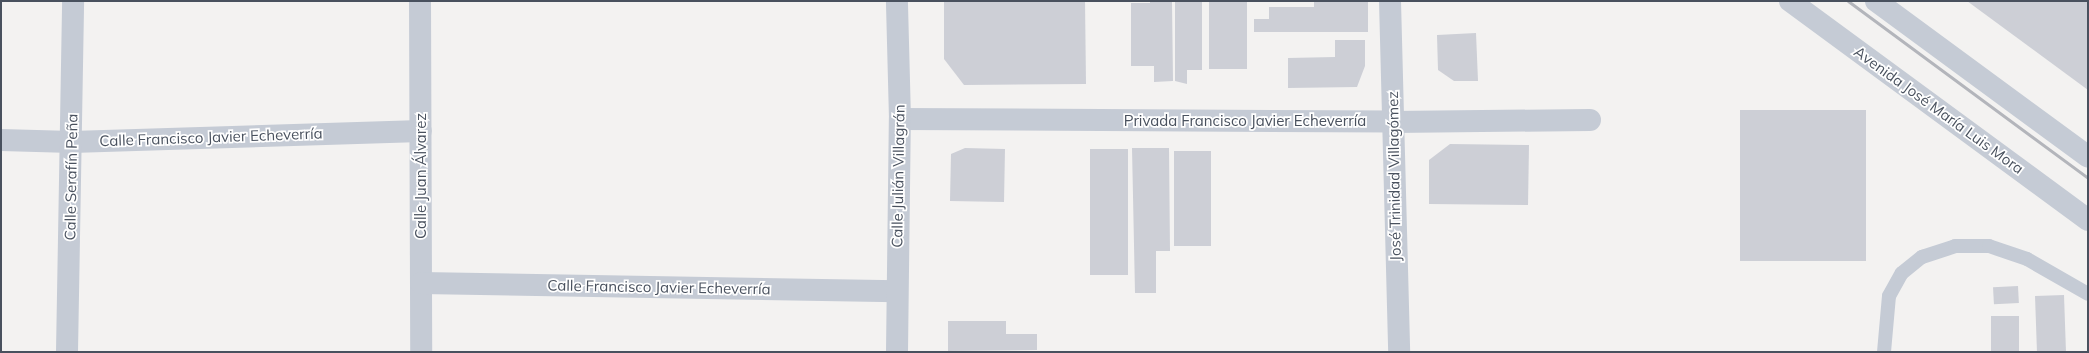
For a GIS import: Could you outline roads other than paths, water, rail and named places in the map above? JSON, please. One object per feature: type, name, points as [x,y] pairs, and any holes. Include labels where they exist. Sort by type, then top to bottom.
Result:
[{"type":"street","name":"Calle Serafín Peña","points":[[67,352],[72,142],[73,1]]},
{"type":"street","name":"Calle Juan Álvarez","points":[[420,1],[421,352]]},
{"type":"street","name":"Calle Julián Villagrán","points":[[897,1],[900,119],[896,291],[897,352]]},
{"type":"street","name":"José Trinidad Villagómez","points":[[1390,1],[1399,352]]},
{"type":"street","name":"Avenida José María Luis Mora","points":[[1790,1],[2088,220]]},
{"type":"street","points":[[1876,1],[2088,157]]},
{"type":"street","name":"Privada Francisco Javier Echeverría","points":[[900,119],[1393,122],[1590,120]]},
{"type":"street","name":"Calle Francisco Javier Echeverría","points":[[1,140],[72,142],[421,131]]},
{"type":"street","name":"Calle Francisco Javier Echeverría","points":[[421,283],[896,291]]},
{"type":"lane","points":[[1884,352],[1889,296],[1902,273],[1922,258],[1955,246],[1989,246],[2028,259],[2088,294]]},
{"type":"railway","points":[[1848,1],[2088,178]]}]
